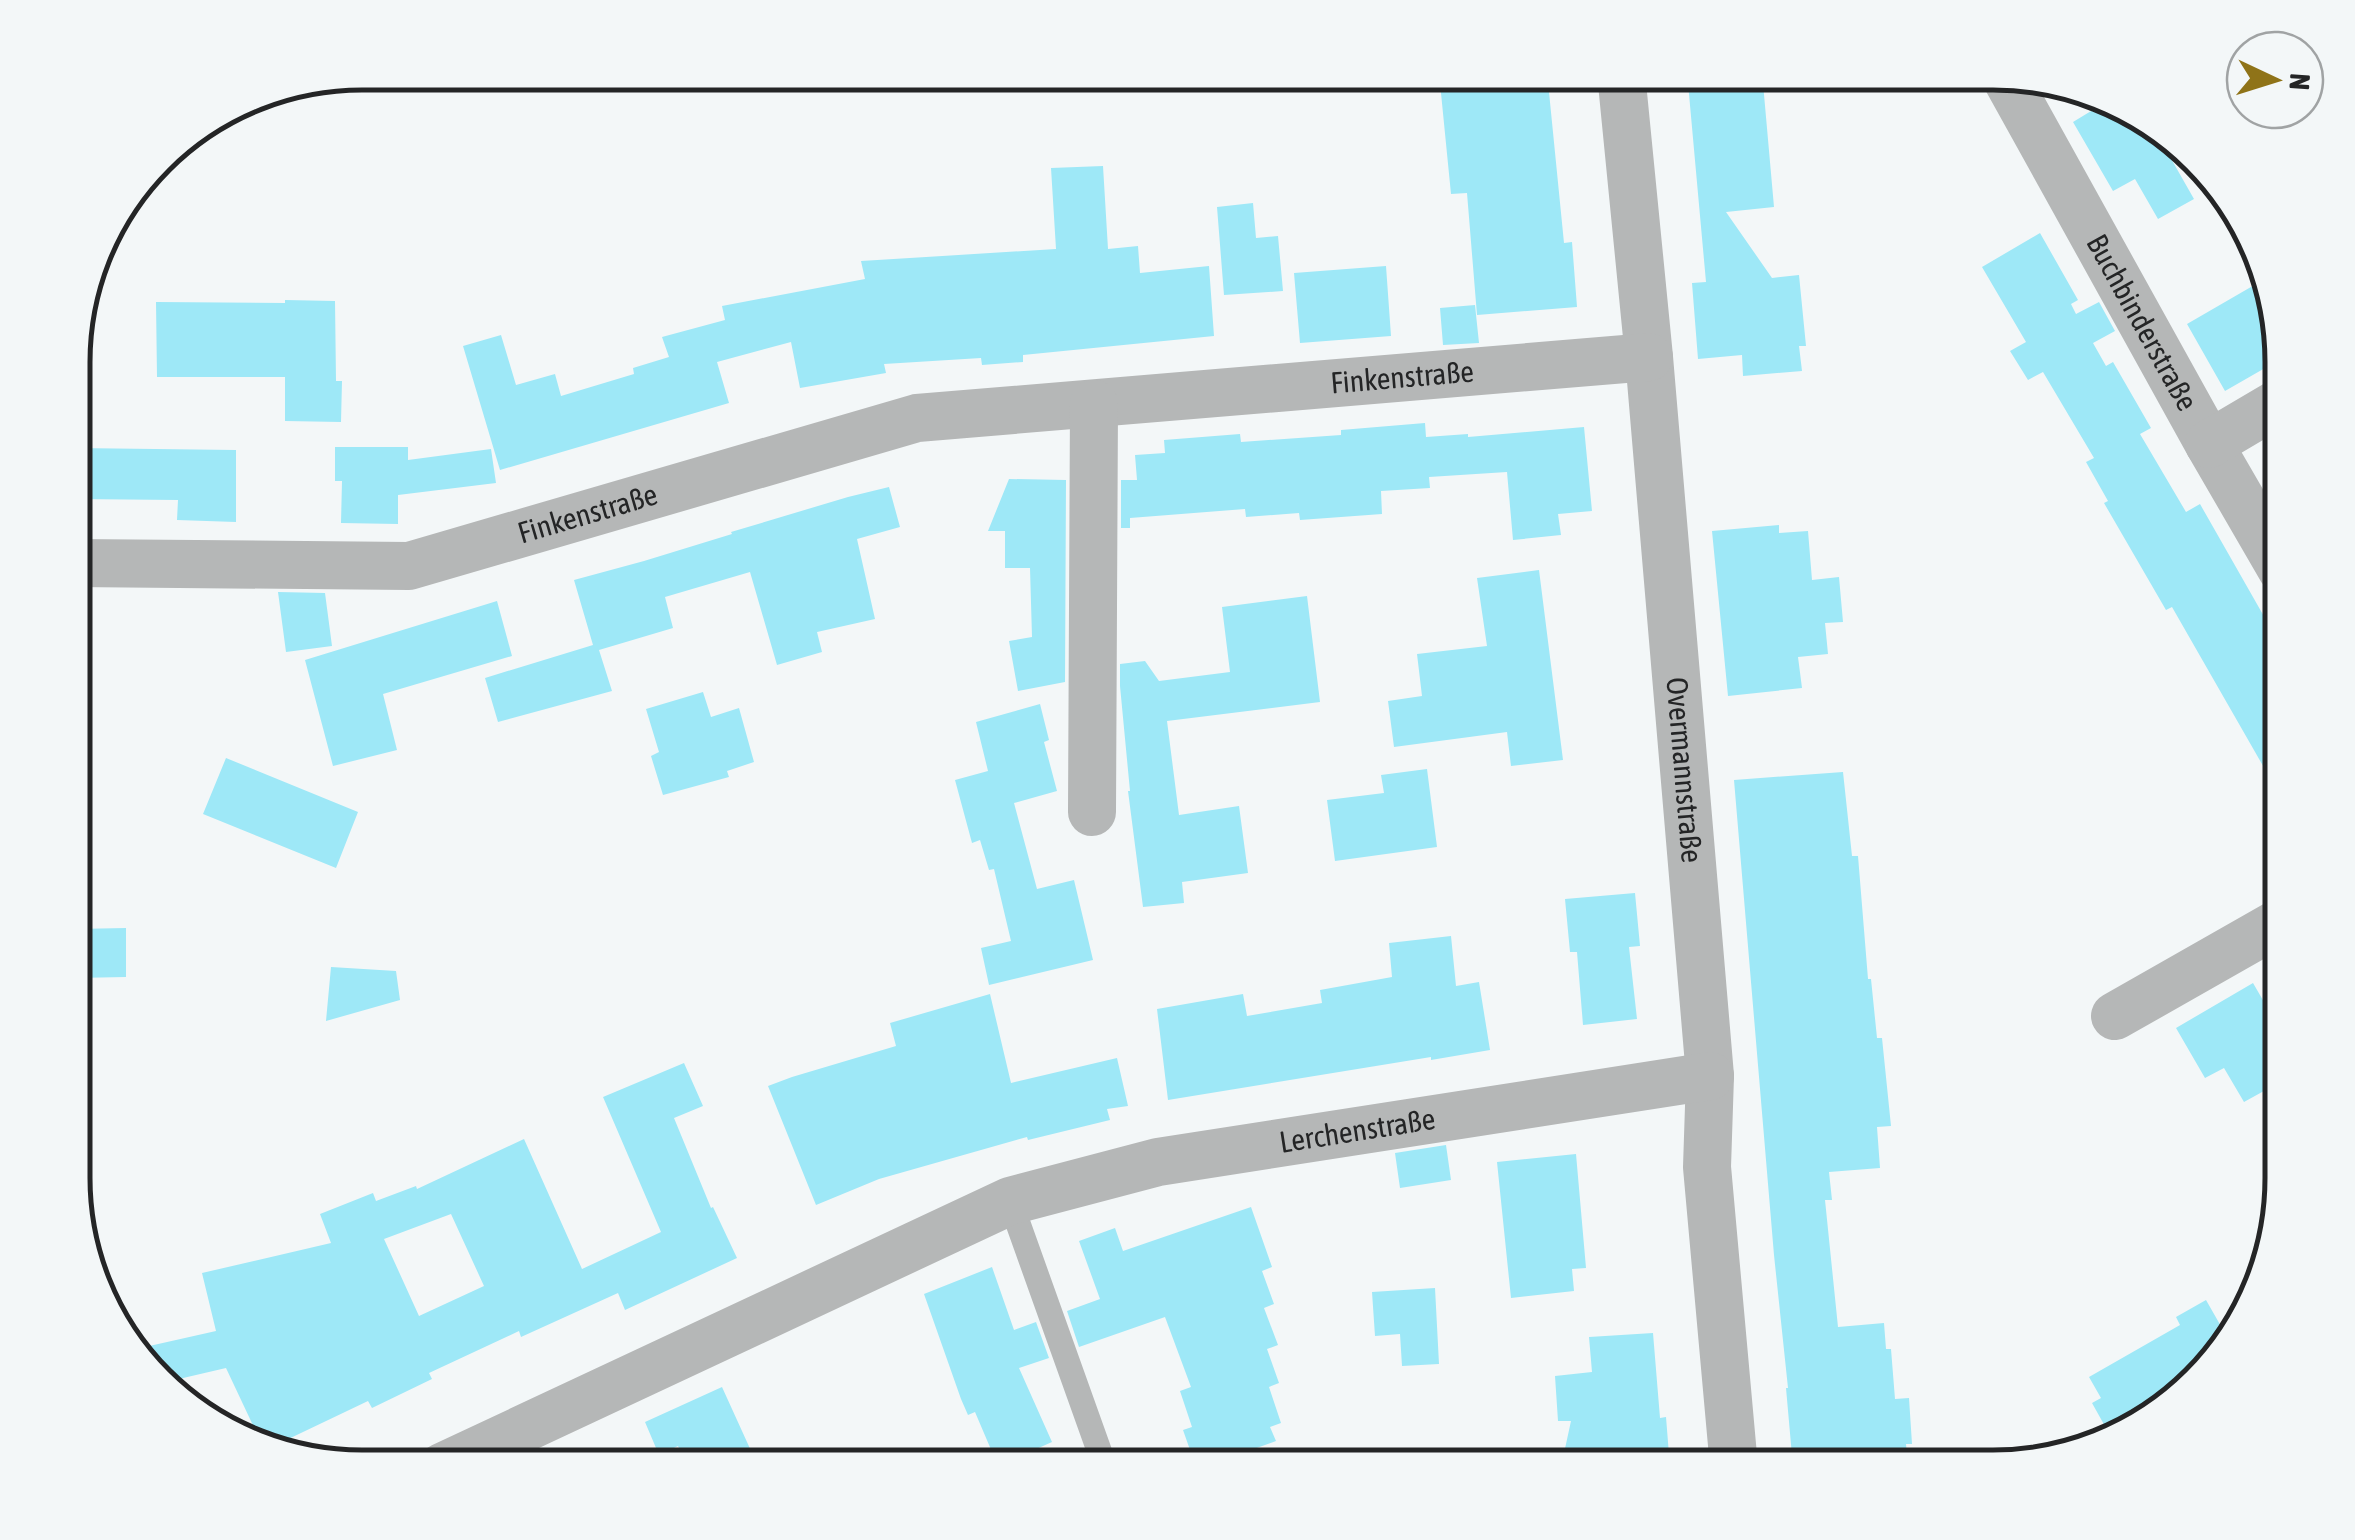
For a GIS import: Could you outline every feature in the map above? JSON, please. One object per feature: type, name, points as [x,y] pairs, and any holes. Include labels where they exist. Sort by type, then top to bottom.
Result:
[{"type":"street","name":"Overmannstraße","points":[[1624,90],[1710,1076],[1707,1166],[1732,1449]]},
{"type":"street","name":"Buchbinderstraße","points":[[2013,91],[2264,539]]},
{"type":"street","name":"Finkenstraße","points":[[90,562],[408,566],[917,418],[1649,357]]},
{"type":"street","points":[[1092,812],[1094,404]]},
{"type":"street","points":[[2209,444],[2264,412]]},
{"type":"street","points":[[2115,1016],[2264,930]]},
{"type":"street","name":"Lerchenstraße","points":[[504,1450],[1010,1201],[1158,1162],[1710,1076]]},
{"type":"lane","points":[[1010,1201],[1099,1450]]},
{"type":"building","points":[[1441,90],[1549,90],[1564,243],[1572,242],[1577,307],[1477,315],[1467,193],[1451,194]]},
{"type":"building","points":[[1689,90],[1764,90],[1774,207],[1726,212],[1772,278],[1799,275],[1806,346],[1799,346],[1802,371],[1743,376],[1742,355],[1698,359],[1692,283],[1706,282]]},
{"type":"building","points":[[2093,110],[2144,136],[2169,154],[2194,199],[2158,219],[2135,179],[2113,191],[2073,122]]},
{"type":"building","points":[[1103,166],[1108,249],[1138,246],[1140,273],[1209,266],[1214,336],[1023,355],[1023,362],[982,365],[981,358],[884,364],[886,373],[800,388],[791,342],[717,362],[729,403],[500,470],[463,346],[501,335],[516,385],[555,374],[561,396],[634,374],[633,368],[669,357],[662,337],[725,320],[722,306],[865,279],[861,261],[1056,249],[1051,168]]},
{"type":"building","points":[[1253,203],[1256,238],[1278,236],[1283,291],[1224,295],[1217,207]]},
{"type":"building","points":[[2040,233],[2078,300],[2071,304],[2076,314],[2099,302],[2115,331],[2093,343],[2106,366],[2113,362],[2151,428],[2140,434],[2186,512],[2200,504],[2264,616],[2264,768],[2172,607],[2166,610],[2104,503],[2108,501],[2086,462],[2094,458],[2043,372],[2028,380],[2010,351],[2026,342],[1982,267]]},
{"type":"building","points":[[1386,266],[1391,336],[1300,343],[1294,273]]},
{"type":"building","points":[[2254,285],[2260,309],[2264,369],[2225,391],[2187,324]]},
{"type":"building","points":[[335,301],[336,381],[342,381],[341,422],[285,421],[285,377],[157,377],[156,302]]},
{"type":"building","points":[[1475,305],[1479,343],[1443,345],[1440,308]]},
{"type":"building","points":[[1425,423],[1426,437],[1584,427],[1592,511],[1558,514],[1561,535],[1513,540],[1507,472],[1429,477],[1430,488],[1381,491],[1382,514],[1300,520],[1299,513],[1246,517],[1245,509],[1130,518],[1130,528],[1121,528],[1121,480],[1137,480],[1135,455],[1165,453],[1164,440],[1240,434],[1241,442],[1341,435],[1341,430]]},
{"type":"building","points":[[335,447],[408,447],[408,460],[491,449],[496,483],[398,495],[398,524],[341,523],[342,481],[335,481]]},
{"type":"building","points":[[90,448],[236,450],[236,522],[177,520],[178,500],[90,499]]},
{"type":"building","points":[[1009,479],[1066,480],[1065,682],[1018,691],[1009,641],[1032,637],[1030,568],[1005,568],[1005,531],[988,531]]},
{"type":"building","points":[[889,487],[900,527],[857,539],[875,619],[817,632],[822,652],[777,665],[750,572],[665,597],[673,628],[599,650],[612,691],[498,722],[485,678],[593,645],[574,580]]},
{"type":"building","points":[[1779,525],[1779,533],[1808,531],[1812,580],[1839,577],[1843,622],[1825,623],[1828,654],[1798,657],[1802,688],[1728,696],[1712,531]]},
{"type":"building","points":[[1539,570],[1563,760],[1511,766],[1507,732],[1394,747],[1388,701],[1422,696],[1417,654],[1487,646],[1477,578]]},
{"type":"building","points":[[278,592],[325,593],[332,646],[286,652]]},
{"type":"building","points":[[1307,596],[1320,702],[1167,721],[1179,815],[1239,806],[1248,873],[1182,882],[1184,903],[1143,907],[1128,791],[1120,664],[1145,661],[1159,681],[1230,672],[1222,607]]},
{"type":"building","points":[[497,601],[512,656],[383,694],[397,750],[333,766],[305,660]]},
{"type":"building","points":[[703,692],[711,717],[739,708],[754,762],[727,771],[729,777],[663,795],[651,756],[659,752],[646,709]]},
{"type":"building","points":[[1040,704],[1049,740],[1044,742],[1057,791],[1014,803],[1037,889],[1074,880],[1093,960],[989,985],[981,948],[1011,941],[994,869],[989,870],[980,840],[972,843],[955,780],[988,771],[976,722]]},
{"type":"building","points":[[226,758],[358,812],[336,868],[203,814]]},
{"type":"building","points":[[1427,769],[1437,847],[1335,861],[1327,800],[1384,793],[1381,775]]},
{"type":"building","points":[[1843,772],[1852,856],[1858,856],[1868,979],[1877,1038],[1882,1038],[1891,1126],[1877,1127],[1880,1168],[1829,1172],[1832,1200],[1825,1200],[1838,1327],[1884,1323],[1886,1349],[1891,1349],[1895,1399],[1909,1398],[1912,1444],[1906,1444],[1906,1449],[1791,1449],[1734,780]]},
{"type":"building","points":[[1635,893],[1640,946],[1629,947],[1637,1019],[1583,1025],[1577,952],[1570,952],[1565,899]]},
{"type":"building","points":[[126,928],[126,977],[90,978],[90,929]]},
{"type":"building","points":[[1451,936],[1456,986],[1479,982],[1490,1050],[1168,1100],[1157,1009],[1243,994],[1247,1016],[1322,1003],[1320,990],[1392,977],[1389,943]]},
{"type":"building","points":[[331,967],[396,971],[400,1000],[326,1021]]},
{"type":"building","points":[[2253,983],[2264,1002],[2264,1091],[2244,1102],[2224,1068],[2205,1078],[2176,1028]]},
{"type":"building","points":[[990,994],[1011,1083],[1117,1058],[1128,1106],[1107,1109],[1110,1120],[1028,1140],[1027,1137],[879,1179],[816,1205],[768,1086],[896,1046],[890,1023]]},
{"type":"building","points":[[684,1063],[703,1106],[674,1118],[711,1208],[737,1258],[625,1310],[618,1293],[521,1337],[519,1331],[429,1373],[432,1379],[372,1408],[368,1401],[288,1439],[254,1427],[226,1368],[180,1379],[148,1346],[216,1331],[202,1273],[331,1243],[320,1214],[373,1193],[376,1201],[416,1186],[417,1189],[524,1139],[582,1269],[661,1232],[603,1097]],"holes":[[[451,1214],[484,1286],[419,1316],[384,1239]]]},
{"type":"building","points":[[1446,1145],[1451,1180],[1400,1188],[1395,1153]]},
{"type":"building","points":[[1576,1154],[1586,1268],[1572,1269],[1574,1291],[1511,1298],[1497,1162]]},
{"type":"building","points":[[1251,1207],[1272,1267],[1262,1271],[1274,1304],[1264,1308],[1278,1345],[1267,1349],[1279,1383],[1269,1387],[1281,1423],[1270,1427],[1276,1441],[1252,1449],[1190,1449],[1183,1430],[1192,1427],[1180,1391],[1191,1387],[1165,1317],[1079,1347],[1067,1311],[1100,1299],[1079,1241],[1115,1228],[1123,1251]]},
{"type":"building","points":[[992,1267],[1014,1330],[1036,1322],[1049,1358],[1019,1368],[1052,1442],[1035,1450],[991,1450],[975,1412],[968,1415],[961,1399],[924,1294]]},
{"type":"building","points":[[1435,1288],[1439,1364],[1402,1366],[1400,1334],[1375,1336],[1372,1292]]},
{"type":"building","points":[[2206,1300],[2221,1326],[2198,1357],[2159,1394],[2105,1425],[2092,1403],[2101,1398],[2089,1377],[2180,1325],[2176,1317]]},
{"type":"building","points":[[1653,1333],[1660,1418],[1666,1417],[1669,1449],[1565,1449],[1571,1421],[1558,1421],[1555,1376],[1592,1372],[1589,1337]]},
{"type":"building","points":[[722,1387],[751,1450],[680,1450],[678,1446],[657,1450],[645,1422]]}]
